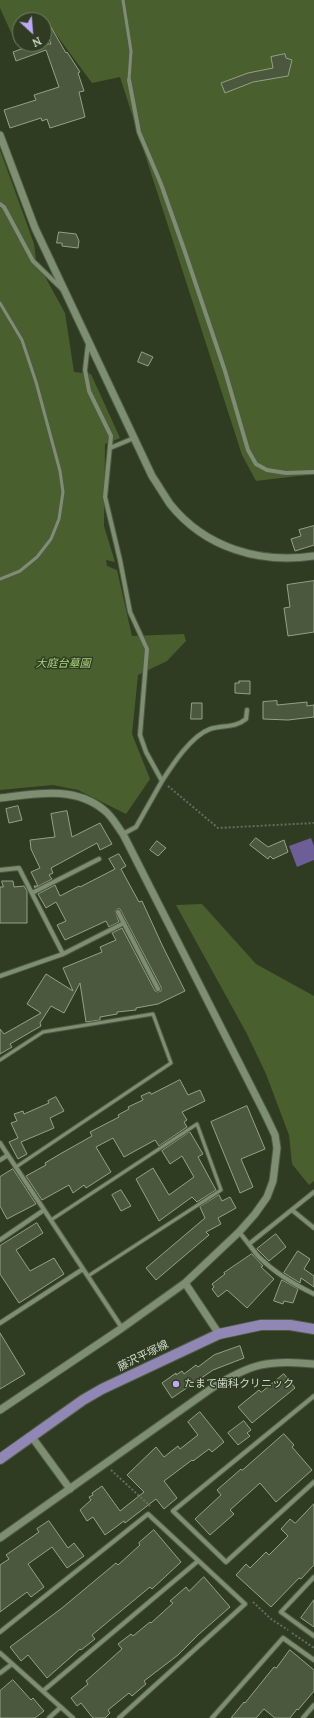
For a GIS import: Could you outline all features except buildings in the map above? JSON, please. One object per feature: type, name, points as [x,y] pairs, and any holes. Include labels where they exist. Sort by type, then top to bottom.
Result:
[{"type":"main road","name":"藤沢平塚線","points":[[0,1459],[83,1400],[102,1389],[219,1334],[261,1325],[290,1325],[314,1329]]},
{"type":"street","points":[[129,80],[140,132],[186,252],[225,371],[248,450],[256,464],[267,470],[286,473],[314,472]]},
{"type":"street","points":[[0,134],[35,228],[152,476],[171,504],[194,527],[213,540],[238,552],[264,558],[296,559],[314,556]]},
{"type":"street","points":[[0,204],[4,207],[33,261],[65,292]]},
{"type":"street","points":[[89,340],[85,370],[89,391],[111,436],[105,497],[120,560],[130,612],[147,649],[140,735],[146,752],[162,781]]},
{"type":"street","points":[[110,448],[134,438]]},
{"type":"street","points":[[123,834],[136,827],[162,781],[183,752],[199,736],[210,729],[240,724],[246,719],[246,710]]},
{"type":"street","points":[[0,798],[45,793],[64,793],[77,796],[104,810],[113,819],[123,834],[275,1135],[277,1148],[273,1181],[267,1197],[255,1214],[239,1232],[185,1283],[122,1328],[0,1410]]},
{"type":"street","points":[[32,893],[99,859]]},
{"type":"street","points":[[0,870],[19,868],[63,954]]},
{"type":"street","points":[[118,912],[158,989]]},
{"type":"street","points":[[0,976],[63,954],[124,923]]},
{"type":"street","points":[[0,1143],[122,1328]]},
{"type":"street","points":[[0,1160],[8,1155]]},
{"type":"street","points":[[249,1244],[314,1192]]},
{"type":"street","points":[[0,1240],[44,1210]]},
{"type":"street","points":[[292,1210],[314,1228]]},
{"type":"street","points":[[239,1232],[267,1264],[286,1278],[314,1294]]},
{"type":"street","points":[[0,1323],[83,1269]]},
{"type":"street","points":[[185,1283],[219,1334]]},
{"type":"street","points":[[0,1538],[212,1388],[236,1373],[263,1364],[290,1361],[314,1364]]},
{"type":"street","points":[[314,1396],[174,1511],[226,1562],[314,1482]]},
{"type":"street","points":[[32,1436],[70,1489]]},
{"type":"street","points":[[0,1632],[148,1514],[245,1604],[119,1718]]},
{"type":"street","points":[[43,1691],[198,1561]]},
{"type":"street","points":[[314,1577],[281,1612],[314,1636]]},
{"type":"street","points":[[212,1718],[282,1638],[314,1660]]},
{"type":"street","points":[[0,1653],[73,1718]]},
{"type":"street","points":[[0,1673],[12,1664]]},
{"type":"street","points":[[303,1718],[314,1705]]},
{"type":"street","points":[[49,1718],[61,1708]]},
{"type":"lane","points":[[123,0],[131,51],[129,80]]},
{"type":"lane","points":[[0,303],[22,340],[36,382],[60,471],[63,492],[59,519],[51,539],[37,556],[25,566],[0,580]]},
{"type":"lane","points":[[0,1060],[43,1032],[153,1014],[171,1063],[16,1167]]},
{"type":"lane","points":[[51,1220],[197,1124],[221,1190],[88,1276]]},
{"type":"path","points":[[162,781],[218,828],[314,823]]},
{"type":"path","points":[[289,1642],[301,1626]]},
{"type":"green space","points":[[0,0],[314,0],[314,474],[256,481],[242,455],[120,77],[92,83],[52,29],[52,12],[12,12],[12,35],[0,8]]},
{"type":"green space","name":"大庭台墓園","points":[[0,150],[34,244],[36,260],[65,313],[74,372],[91,374],[120,438],[105,444],[104,526],[115,562],[106,560],[107,566],[117,570],[132,636],[184,634],[186,641],[167,661],[138,675],[132,734],[150,779],[126,814],[78,790],[53,785],[0,790]]},
{"type":"green space","points":[[202,904],[256,964],[314,996],[314,1181],[309,1185],[292,1164],[289,1135],[266,1074],[247,1034],[176,905]]},
{"type":"shaded area","points":[[311,838],[314,846],[314,860],[297,867],[289,846]]},
{"type":"place","name":"たまて歯科クリニック","points":[[176,1384]]}]
